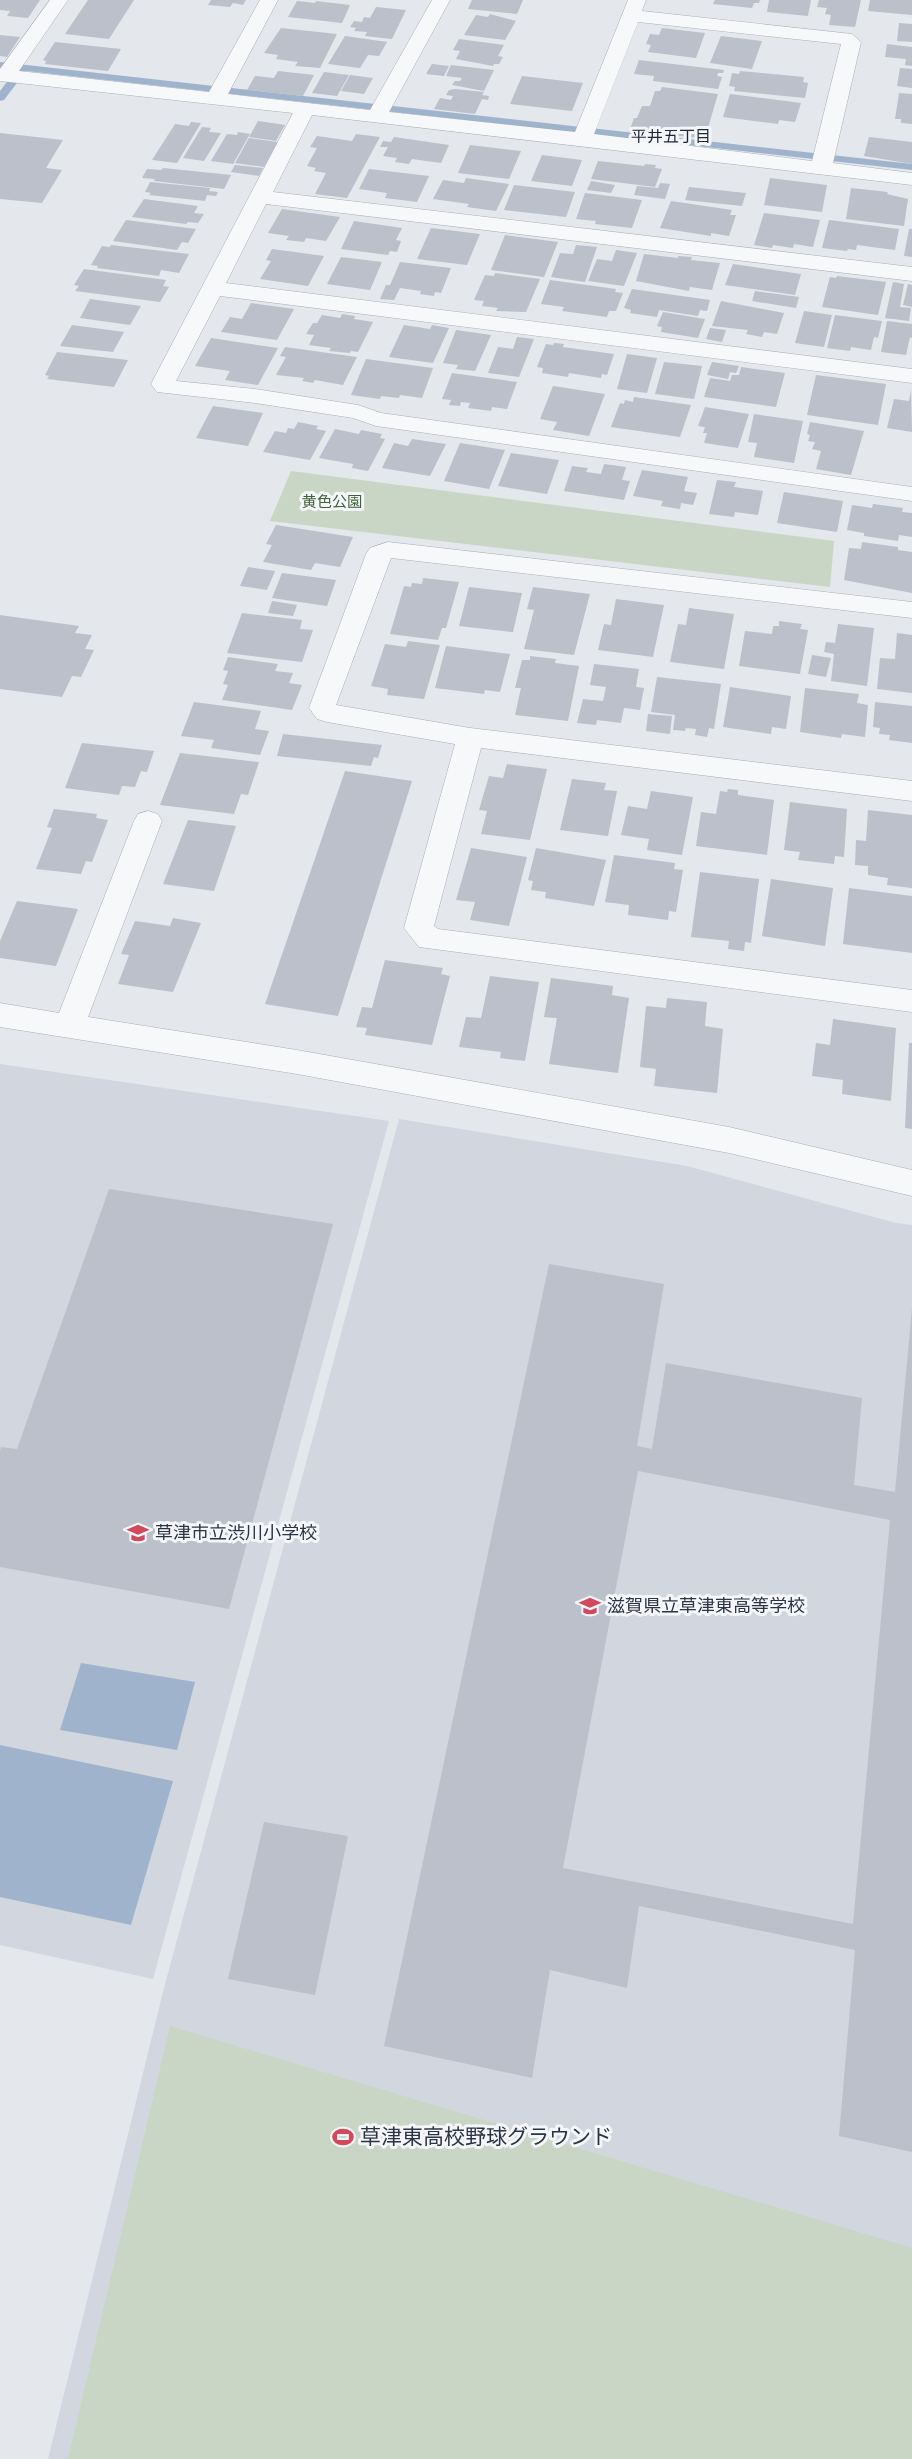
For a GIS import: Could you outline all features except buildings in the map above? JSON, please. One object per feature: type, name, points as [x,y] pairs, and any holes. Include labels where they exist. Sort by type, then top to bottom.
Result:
[{"type":"street","points":[[59,0],[4,75],[582,139],[912,179]]},
{"type":"street","points":[[215,99],[269,0]]},
{"type":"street","points":[[377,117],[441,0]]},
{"type":"street","points":[[582,139],[634,8],[845,38],[851,42],[821,168]]},
{"type":"street","points":[[305,109],[163,384],[165,387],[255,396],[357,412],[376,419],[912,494]]},
{"type":"street","points":[[260,197],[912,274]]},
{"type":"street","points":[[213,288],[912,376]]},
{"type":"street","points":[[912,610],[388,550],[379,554],[322,708],[327,713],[470,737],[912,791]]},
{"type":"street","points":[[470,737],[419,928],[429,939],[912,1001]]},
{"type":"street","points":[[69,1026],[148,821]]},
{"type":"street","points":[[0,1015],[297,1062],[729,1140],[912,1184]]},
{"type":"shaded area","name":"草津市立渋川小学校","points":[[0,1064],[389,1121],[153,1979],[0,1945]]},
{"type":"shaded area","name":"滋賀県立草津東高等学校","points":[[399,1119],[687,1166],[896,1223],[912,1225],[912,2459],[48,2459],[164,1988]]},
{"type":"green space","name":"黄色公園","points":[[291,471],[834,541],[830,587],[270,521]]},
{"type":"green space","name":"草津東高校野球グラウンド","points":[[170,2026],[912,2248],[912,2459],[68,2459]]},
{"type":"water","points":[[81,1663],[195,1682],[177,1750],[60,1730]]},
{"type":"water","points":[[0,1745],[173,1781],[131,1925],[0,1897]]},
{"type":"waterway","points":[[0,65],[912,167]]},
{"type":"waterway","points":[[0,98],[23,68]]},
{"type":"place","name":"草津市立渋川小学校","points":[[138,1533]]},
{"type":"place","name":"滋賀県立草津東高等学校","points":[[590,1606]]},
{"type":"place","name":"草津東高校野球グラウンド","points":[[343,2137]]},
{"type":"district","name":"平井五丁目","points":[[671,136]]}]
